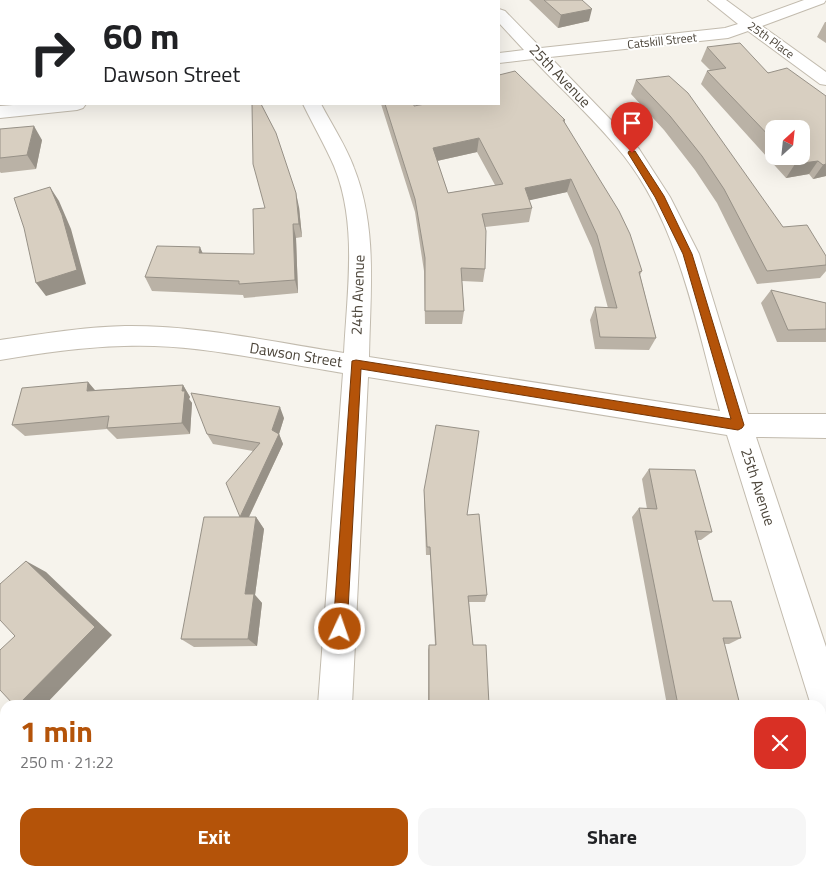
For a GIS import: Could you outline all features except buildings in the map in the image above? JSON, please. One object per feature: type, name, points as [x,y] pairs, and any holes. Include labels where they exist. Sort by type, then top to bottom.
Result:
[{"type":"street","name":"25th Place","points":[[716,0],[826,80]]},
{"type":"street","name":"Catskill Street","points":[[500,58],[728,33],[819,0]]},
{"type":"street","name":"25th Avenue","points":[[500,15],[632,153],[660,196],[688,254],[738,425],[826,699]]},
{"type":"street","points":[[0,112],[67,105]]},
{"type":"street","name":"24th Avenue","points":[[313,105],[344,167],[354,200],[360,250],[356,364],[335,700]]},
{"type":"street","name":"Dawson Street","points":[[0,350],[45,342],[126,336],[189,339],[738,425],[826,426]]},
{"type":"route","points":[[340,629],[356,364],[738,425],[688,254],[660,196],[632,153]]}]
